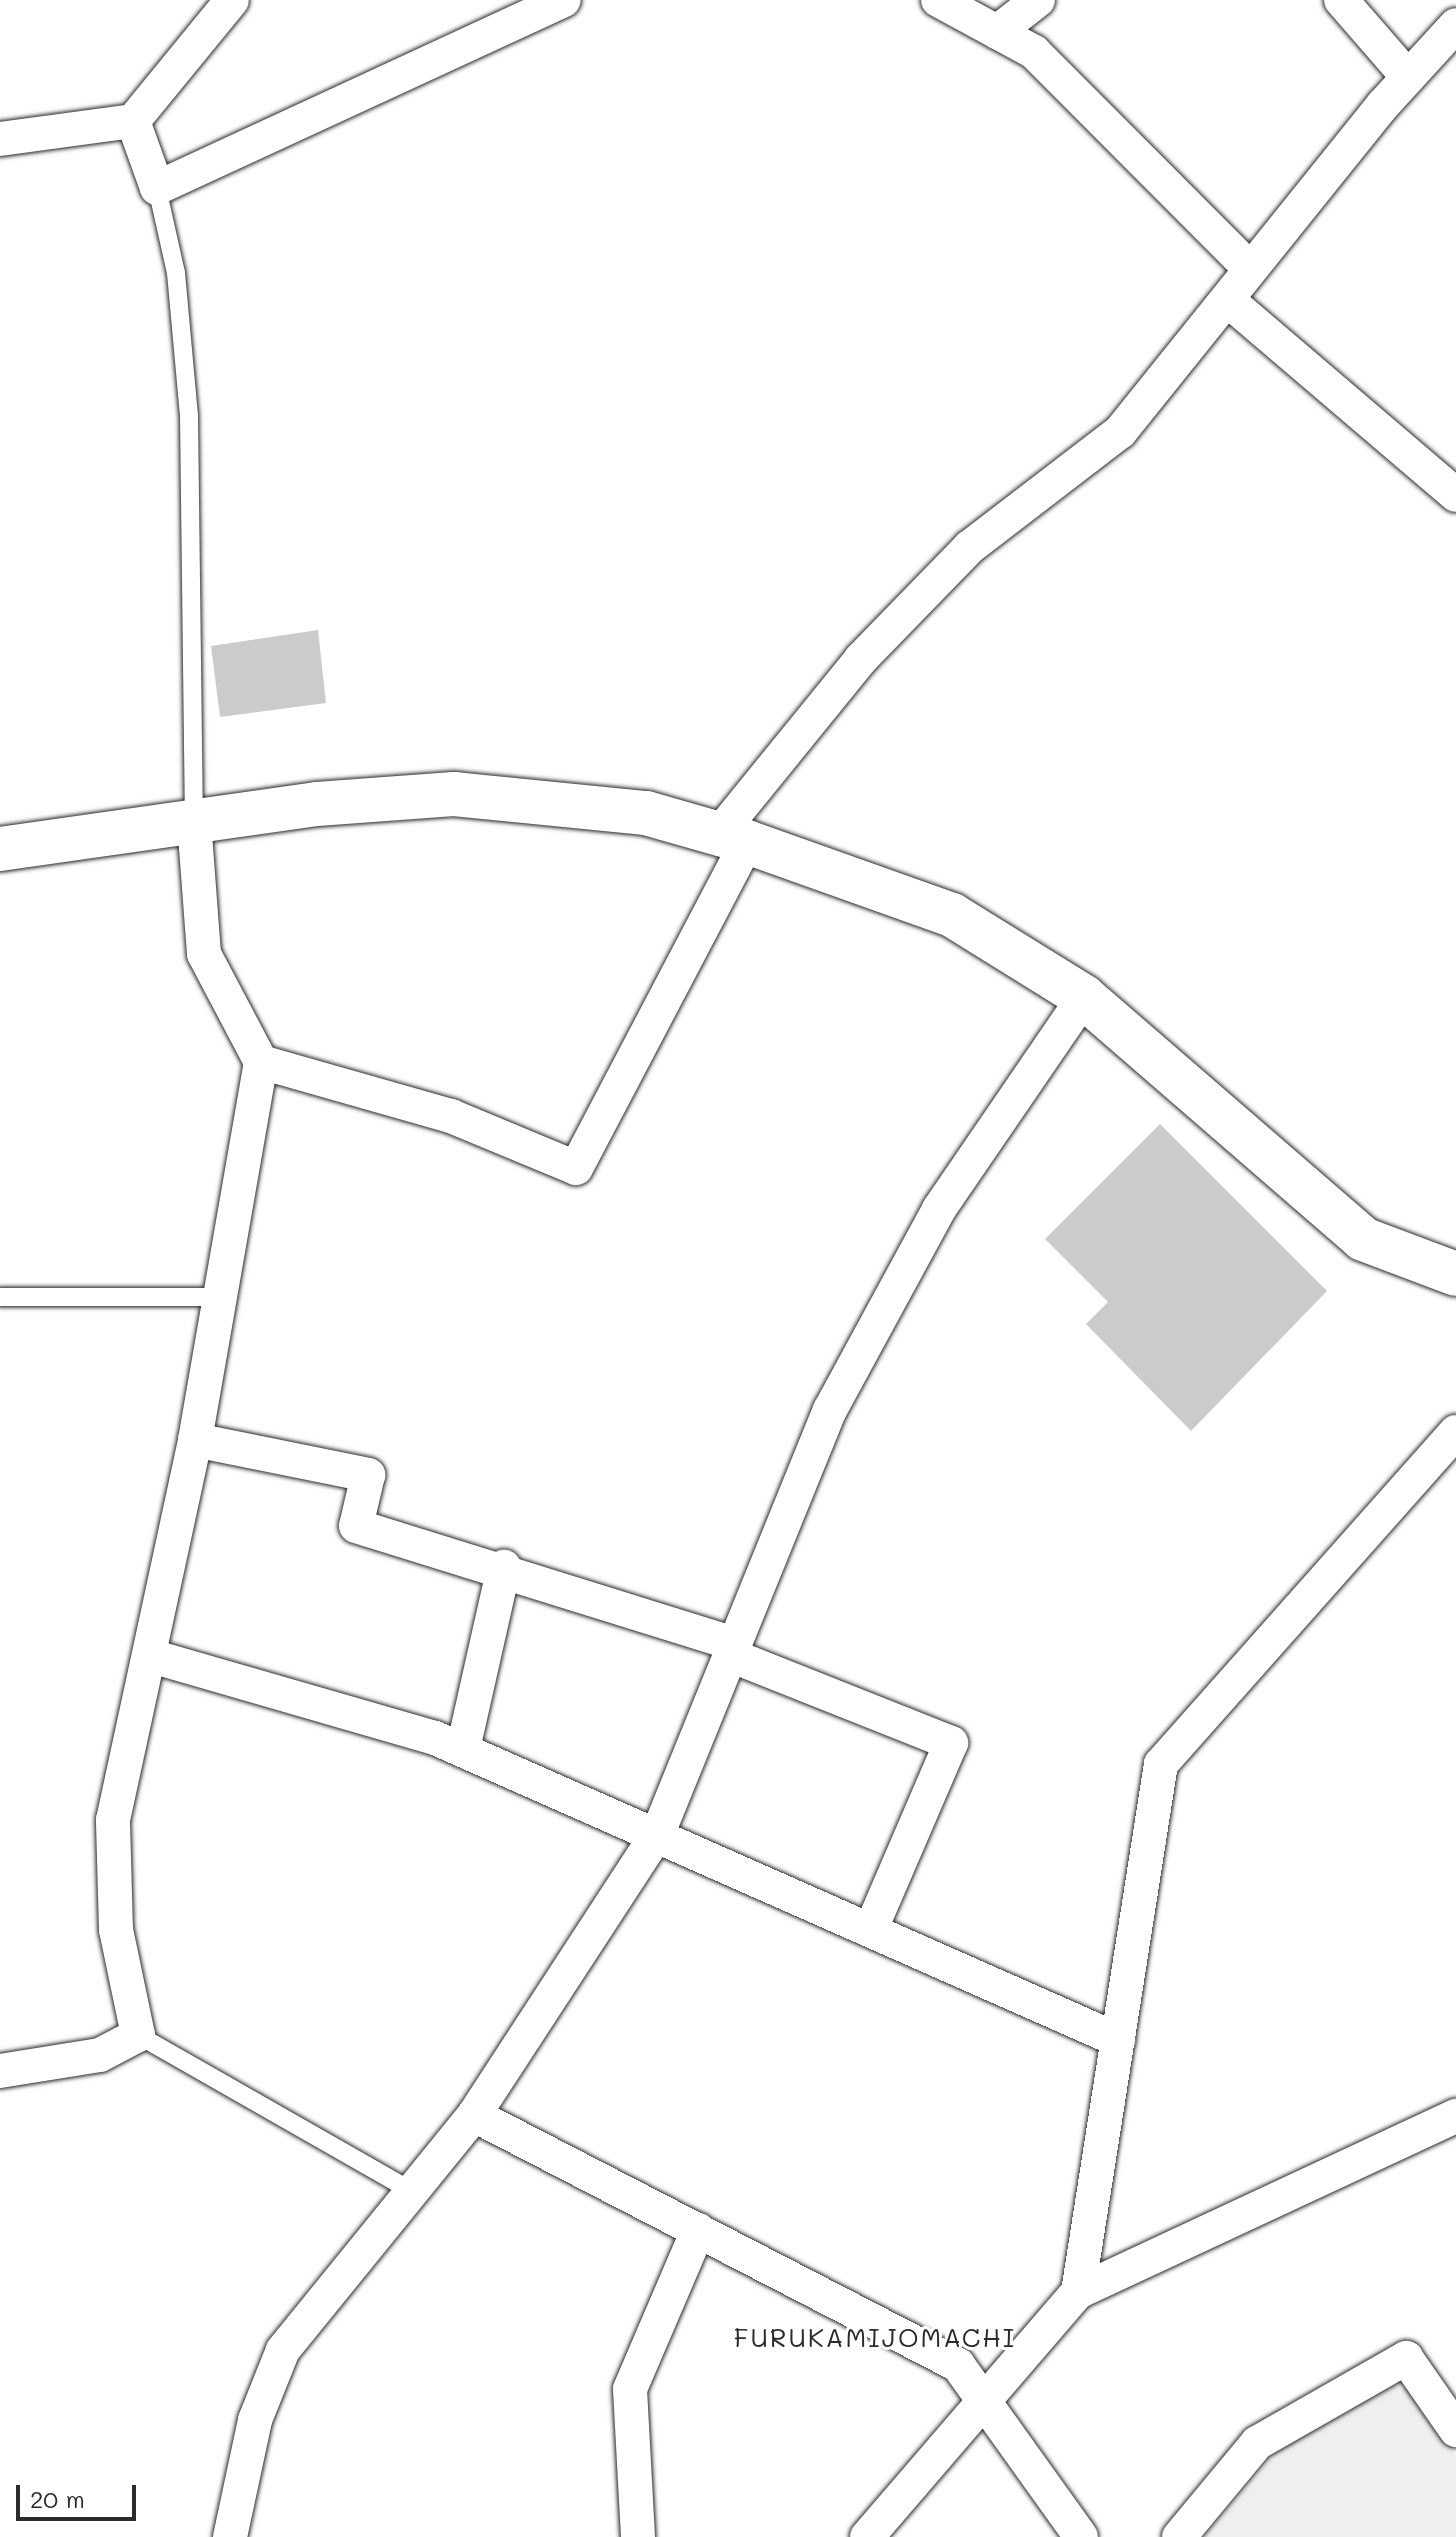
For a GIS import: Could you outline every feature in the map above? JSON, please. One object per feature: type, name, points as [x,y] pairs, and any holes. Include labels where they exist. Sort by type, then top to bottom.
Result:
[{"type":"street","points":[[0,139],[133,121],[232,0]]},
{"type":"street","points":[[133,121],[157,188],[564,0]]},
{"type":"street","points":[[938,0],[1034,52],[1249,268]]},
{"type":"street","points":[[997,32],[1038,0]]},
{"type":"street","points":[[1341,0],[1408,77]]},
{"type":"street","points":[[261,1062],[451,1116],[576,1168],[732,838],[861,659],[970,547],[1120,432],[1230,302],[1249,268],[1408,77],[1456,25]]},
{"type":"street","points":[[1230,302],[1456,495]]},
{"type":"street","points":[[0,849],[194,821],[454,794],[646,813],[732,838],[952,915],[1084,997],[1363,1239],[1456,1274]]},
{"type":"street","points":[[0,2071],[100,2055],[138,2035],[116,1930],[113,1820],[133,1704],[151,1656],[195,1440],[261,1062],[204,954],[194,821]]},
{"type":"street","points":[[230,2537],[255,2420],[283,2350],[474,2115],[658,1833],[837,1397],[939,1209],[1084,997]]},
{"type":"street","points":[[1078,2292],[1161,1764],[1456,1432]]},
{"type":"street","points":[[195,1440],[368,1475],[356,1526],[504,1567],[733,1650],[951,1743],[871,1929]]},
{"type":"street","points":[[463,1749],[504,1567]]},
{"type":"street","points":[[151,1656],[463,1749],[658,1833],[1118,2040]]},
{"type":"street","points":[[474,2115],[958,2365],[985,2398],[1081,2537]]},
{"type":"street","points":[[867,2537],[1078,2292],[1456,2116]]},
{"type":"street","points":[[638,2537],[630,2389],[698,2230]]},
{"type":"street","points":[[1179,2537],[1257,2443],[1406,2358],[1456,2430]]},
{"type":"lane","points":[[157,188],[176,273],[189,416],[194,821]]},
{"type":"lane","points":[[0,1297],[219,1297]]},
{"type":"lane","points":[[138,2035],[413,2192]]},
{"type":"shaded area","points":[[1381,2381],[1413,2392],[1456,2455],[1456,2537],[1204,2537],[1284,2443]]},
{"type":"building","points":[[318,630],[326,703],[220,717],[211,646]]},
{"type":"building","points":[[1160,1124],[1327,1291],[1191,1431],[1086,1324],[1108,1302],[1045,1239]]},
{"type":"district","name":"FURUKAMIJOMACHI","points":[[875,2338]]}]
